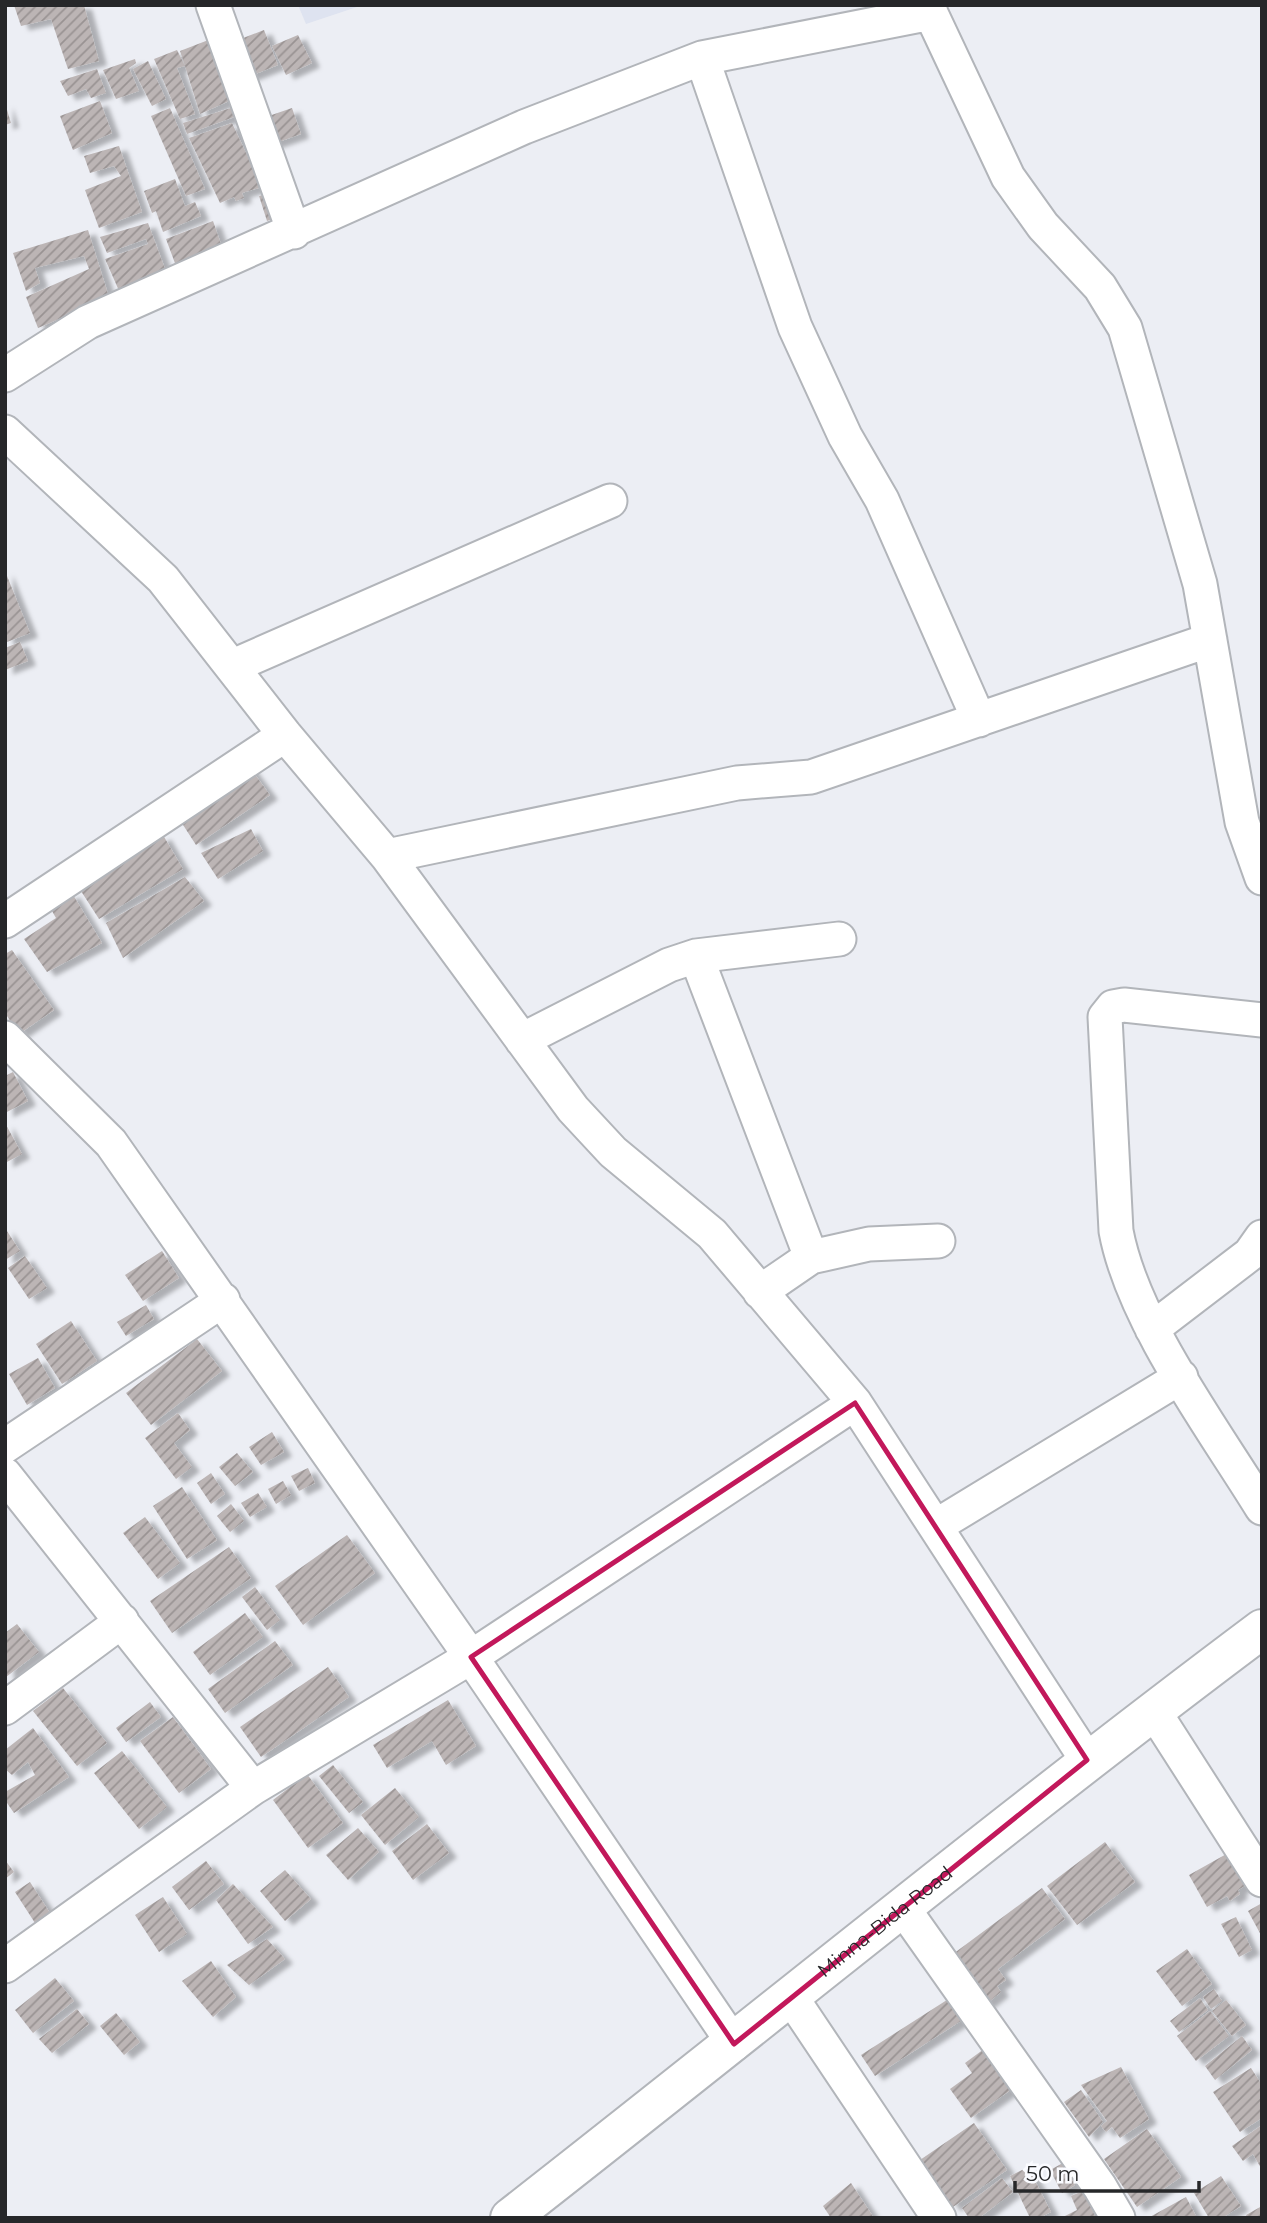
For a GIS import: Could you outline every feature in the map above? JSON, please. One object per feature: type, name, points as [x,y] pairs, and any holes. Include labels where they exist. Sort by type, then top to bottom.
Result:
[{"type":"main road","name":"Minna-Bida Road","points":[[510,2218],[734,2044],[1087,1760],[1262,1629]]},
{"type":"street","points":[[213,5],[294,232]]},
{"type":"street","points":[[5,375],[88,322],[524,127],[702,58],[929,9],[1009,177],[1043,226],[1100,287],[1125,328],[1200,584],[1242,822],[1261,876]]},
{"type":"street","points":[[702,58],[795,327],[845,436],[882,500],[979,720]]},
{"type":"street","points":[[5,432],[163,579],[285,735],[387,856],[573,1109],[613,1152],[712,1234],[855,1403],[1087,1760]]},
{"type":"street","points":[[233,666],[610,501]]},
{"type":"street","points":[[387,856],[737,783],[811,777],[1210,640]]},
{"type":"street","points":[[5,921],[285,735]]},
{"type":"street","points":[[523,1040],[669,965],[696,956],[839,939]]},
{"type":"street","points":[[696,956],[811,1257]]},
{"type":"street","points":[[1262,1020],[1124,1005],[1112,1007],[1105,1017],[1116,1231],[1121,1257],[1152,1329],[1262,1508]]},
{"type":"street","points":[[5,1038],[111,1143],[471,1657],[734,2044]]},
{"type":"street","points":[[1152,1329],[1250,1254],[1262,1237]]},
{"type":"street","points":[[760,1292],[811,1257],[869,1244],[938,1241]]},
{"type":"street","points":[[5,1446],[223,1300]]},
{"type":"street","points":[[936,1526],[1181,1377]]},
{"type":"street","points":[[5,1966],[253,1788],[471,1657],[855,1403]]},
{"type":"street","points":[[5,1475],[253,1788]]},
{"type":"street","points":[[5,1708],[121,1621]]},
{"type":"street","points":[[1153,1710],[1262,1880]]},
{"type":"street","points":[[903,1908],[1082,2160],[1118,2218]]},
{"type":"street","points":[[791,1997],[939,2218]]},
{"type":"highlighted area","points":[[855,1403],[1087,1760],[734,2044],[471,1657]]},
{"type":"shaded area","points":[[298,5],[363,5],[306,24]]},
{"type":"building","points":[[14,5],[84,5],[99,61],[68,69],[51,19],[21,26]]},
{"type":"building","points":[[264,30],[278,65],[248,77],[233,42]]},
{"type":"building","points":[[298,35],[312,63],[286,75],[272,46]]},
{"type":"building","points":[[211,39],[229,101],[200,114],[180,51]]},
{"type":"building","points":[[177,50],[185,66],[177,68],[195,114],[180,119],[154,59]]},
{"type":"building","points":[[135,59],[136,63],[129,68],[139,91],[116,99],[103,70]]},
{"type":"building","points":[[148,61],[166,99],[152,106],[133,69]]},
{"type":"building","points":[[97,69],[106,93],[91,98],[86,89],[68,96],[60,81]]},
{"type":"building","points":[[100,101],[112,133],[73,150],[60,116]]},
{"type":"building","points":[[5,103],[11,123],[5,125]]},
{"type":"building","points":[[234,107],[237,116],[187,134],[183,123]]},
{"type":"building","points":[[170,108],[205,189],[186,196],[151,116]]},
{"type":"building","points":[[292,108],[301,134],[270,145],[260,119]]},
{"type":"building","points":[[232,123],[262,187],[242,193],[244,198],[236,201],[234,197],[220,203],[189,138]]},
{"type":"building","points":[[119,146],[142,212],[99,228],[85,190],[121,176],[114,166],[90,173],[84,156]]},
{"type":"building","points":[[175,179],[185,206],[195,202],[201,216],[163,232],[156,211],[152,213],[144,191]]},
{"type":"building","points":[[270,193],[278,217],[267,221],[259,196]]},
{"type":"building","points":[[213,221],[222,247],[176,266],[166,239]]},
{"type":"building","points":[[148,223],[167,274],[120,293],[105,259],[148,244],[146,239],[107,253],[100,237]]},
{"type":"building","points":[[88,230],[109,297],[38,328],[26,297],[89,269],[84,256],[35,268],[40,283],[26,291],[13,253]]},
{"type":"building","points":[[5,571],[30,633],[7,642],[5,638]]},
{"type":"building","points":[[20,642],[28,661],[5,670],[5,648]]},
{"type":"building","points":[[245,761],[270,795],[196,845],[176,814]]},
{"type":"building","points":[[251,829],[263,851],[218,879],[201,853]]},
{"type":"building","points":[[163,835],[183,869],[99,919],[79,888]]},
{"type":"building","points":[[185,877],[204,901],[123,958],[106,923]]},
{"type":"building","points":[[72,893],[102,943],[47,972],[24,939],[56,918],[48,904]]},
{"type":"building","points":[[12,950],[54,1010],[19,1034],[5,1013],[5,954]]},
{"type":"building","points":[[13,1072],[28,1101],[5,1113],[5,1076]]},
{"type":"building","points":[[5,1123],[22,1154],[5,1163]]},
{"type":"building","points":[[5,1228],[20,1251],[5,1260]]},
{"type":"building","points":[[162,1251],[179,1278],[143,1301],[125,1275]]},
{"type":"building","points":[[25,1256],[47,1288],[29,1299],[8,1268]]},
{"type":"building","points":[[146,1305],[154,1319],[126,1336],[117,1322]]},
{"type":"building","points":[[71,1321],[97,1361],[62,1384],[36,1344]]},
{"type":"building","points":[[197,1339],[222,1371],[151,1425],[126,1393]]},
{"type":"building","points":[[38,1358],[55,1388],[27,1405],[9,1374]]},
{"type":"building","points":[[178,1413],[190,1430],[174,1443],[192,1467],[176,1479],[145,1438]]},
{"type":"building","points":[[272,1432],[284,1452],[261,1465],[249,1447]]},
{"type":"building","points":[[237,1453],[253,1472],[235,1486],[219,1467]]},
{"type":"building","points":[[308,1468],[315,1483],[299,1491],[291,1476]]},
{"type":"building","points":[[211,1473],[225,1494],[211,1504],[197,1483]]},
{"type":"building","points":[[283,1481],[291,1495],[276,1504],[268,1489]]},
{"type":"building","points":[[182,1487],[217,1540],[187,1559],[153,1506]]},
{"type":"building","points":[[258,1493],[267,1507],[250,1517],[241,1503]]},
{"type":"building","points":[[231,1504],[244,1521],[230,1532],[217,1516]]},
{"type":"building","points":[[145,1517],[180,1563],[158,1579],[123,1533]]},
{"type":"building","points":[[347,1535],[375,1573],[303,1625],[275,1586]]},
{"type":"building","points":[[229,1547],[251,1578],[172,1633],[150,1601]]},
{"type":"building","points":[[255,1587],[280,1620],[267,1630],[242,1597]]},
{"type":"building","points":[[245,1613],[263,1637],[210,1675],[193,1652]]},
{"type":"building","points":[[17,1624],[39,1652],[6,1677],[5,1633]]},
{"type":"building","points":[[275,1641],[293,1665],[225,1713],[208,1689]]},
{"type":"building","points":[[328,1667],[349,1697],[261,1757],[240,1727]]},
{"type":"building","points":[[63,1688],[107,1743],[77,1766],[33,1711]]},
{"type":"building","points":[[448,1700],[476,1746],[446,1765],[432,1741],[387,1768],[373,1745]]},
{"type":"building","points":[[150,1702],[161,1717],[126,1742],[116,1728]]},
{"type":"building","points":[[173,1717],[211,1769],[179,1793],[140,1741]]},
{"type":"building","points":[[33,1728],[69,1777],[14,1813],[5,1800],[5,1792],[35,1775],[28,1762],[12,1775],[5,1769],[5,1750]]},
{"type":"building","points":[[122,1751],[167,1807],[139,1829],[94,1773]]},
{"type":"building","points":[[333,1765],[363,1802],[349,1813],[319,1776]]},
{"type":"building","points":[[307,1774],[343,1823],[308,1848],[273,1800]]},
{"type":"building","points":[[395,1788],[419,1817],[385,1845],[361,1815]]},
{"type":"building","points":[[427,1824],[449,1853],[413,1880],[392,1851]]},
{"type":"building","points":[[358,1828],[379,1852],[348,1880],[326,1855]]},
{"type":"building","points":[[1105,1842],[1135,1882],[1077,1925],[1047,1886]]},
{"type":"building","points":[[1230,1852],[1248,1884],[1238,1890],[1240,1894],[1230,1901],[1227,1896],[1207,1907],[1189,1875]]},
{"type":"building","points":[[5,1860],[14,1872],[5,1879]]},
{"type":"building","points":[[206,1861],[224,1884],[189,1910],[172,1887]]},
{"type":"building","points":[[285,1870],[311,1899],[285,1921],[260,1891]]},
{"type":"building","points":[[30,1882],[50,1913],[35,1923],[15,1892]]},
{"type":"building","points":[[233,1884],[273,1927],[248,1944],[216,1900]]},
{"type":"building","points":[[1042,1888],[1065,1919],[998,1969],[1006,1980],[997,1986],[1001,1992],[985,2005],[949,1957]]},
{"type":"building","points":[[163,1897],[187,1934],[159,1952],[135,1915]]},
{"type":"building","points":[[1262,1903],[1262,1937],[1248,1911]]},
{"type":"building","points":[[1236,1917],[1252,1950],[1239,1957],[1221,1924]]},
{"type":"building","points":[[267,1939],[285,1959],[249,1985],[227,1965]]},
{"type":"building","points":[[1187,1949],[1212,1984],[1182,2006],[1156,1971]]},
{"type":"building","points":[[211,1961],[236,1997],[213,2017],[182,1981]]},
{"type":"building","points":[[55,1978],[74,2001],[33,2033],[15,2010]]},
{"type":"building","points":[[1214,1989],[1222,2001],[1211,2009],[1203,1997]]},
{"type":"building","points":[[950,1998],[964,2019],[875,2076],[861,2055]]},
{"type":"building","points":[[1200,1998],[1208,2010],[1179,2032],[1170,2021]]},
{"type":"building","points":[[1226,2000],[1246,2025],[1232,2036],[1212,2011]]},
{"type":"building","points":[[77,2009],[89,2024],[52,2053],[39,2039]]},
{"type":"building","points":[[1210,2011],[1229,2036],[1196,2061],[1177,2036]]},
{"type":"building","points":[[116,2013],[140,2042],[124,2055],[100,2026]]},
{"type":"building","points":[[1242,2036],[1252,2050],[1215,2080],[1205,2066]]},
{"type":"building","points":[[984,2049],[1012,2089],[971,2118],[950,2089],[972,2073],[965,2063]]},
{"type":"building","points":[[1121,2067],[1149,2119],[1120,2138],[1112,2127],[1106,2132],[1101,2126],[1107,2121],[1081,2085]]},
{"type":"building","points":[[1251,2068],[1262,2085],[1262,2118],[1240,2132],[1213,2092]]},
{"type":"building","points":[[1081,2090],[1103,2122],[1089,2137],[1064,2102]]},
{"type":"building","points":[[974,2123],[1007,2170],[953,2207],[920,2160]]},
{"type":"building","points":[[1262,2125],[1262,2170],[1253,2154],[1243,2161],[1232,2146]]},
{"type":"building","points":[[1147,2129],[1181,2177],[1137,2207],[1104,2159]]},
{"type":"building","points":[[1063,2163],[1075,2185],[1062,2193],[1050,2170]]},
{"type":"building","points":[[1028,2167],[1051,2212],[1039,2218],[1030,2218],[1010,2176]]},
{"type":"building","points":[[1221,2176],[1241,2206],[1222,2218],[1209,2218],[1194,2193]]},
{"type":"building","points":[[1002,2178],[1013,2192],[979,2218],[969,2218],[962,2208]]},
{"type":"building","points":[[851,2183],[874,2218],[831,2218],[823,2206]]},
{"type":"building","points":[[1083,2191],[1096,2218],[1061,2218],[1077,2210],[1071,2196]]},
{"type":"building","points":[[1186,2197],[1197,2218],[1148,2218]]},
{"type":"building","points":[[1262,2206],[1262,2218],[1247,2218],[1246,2215]]}]
